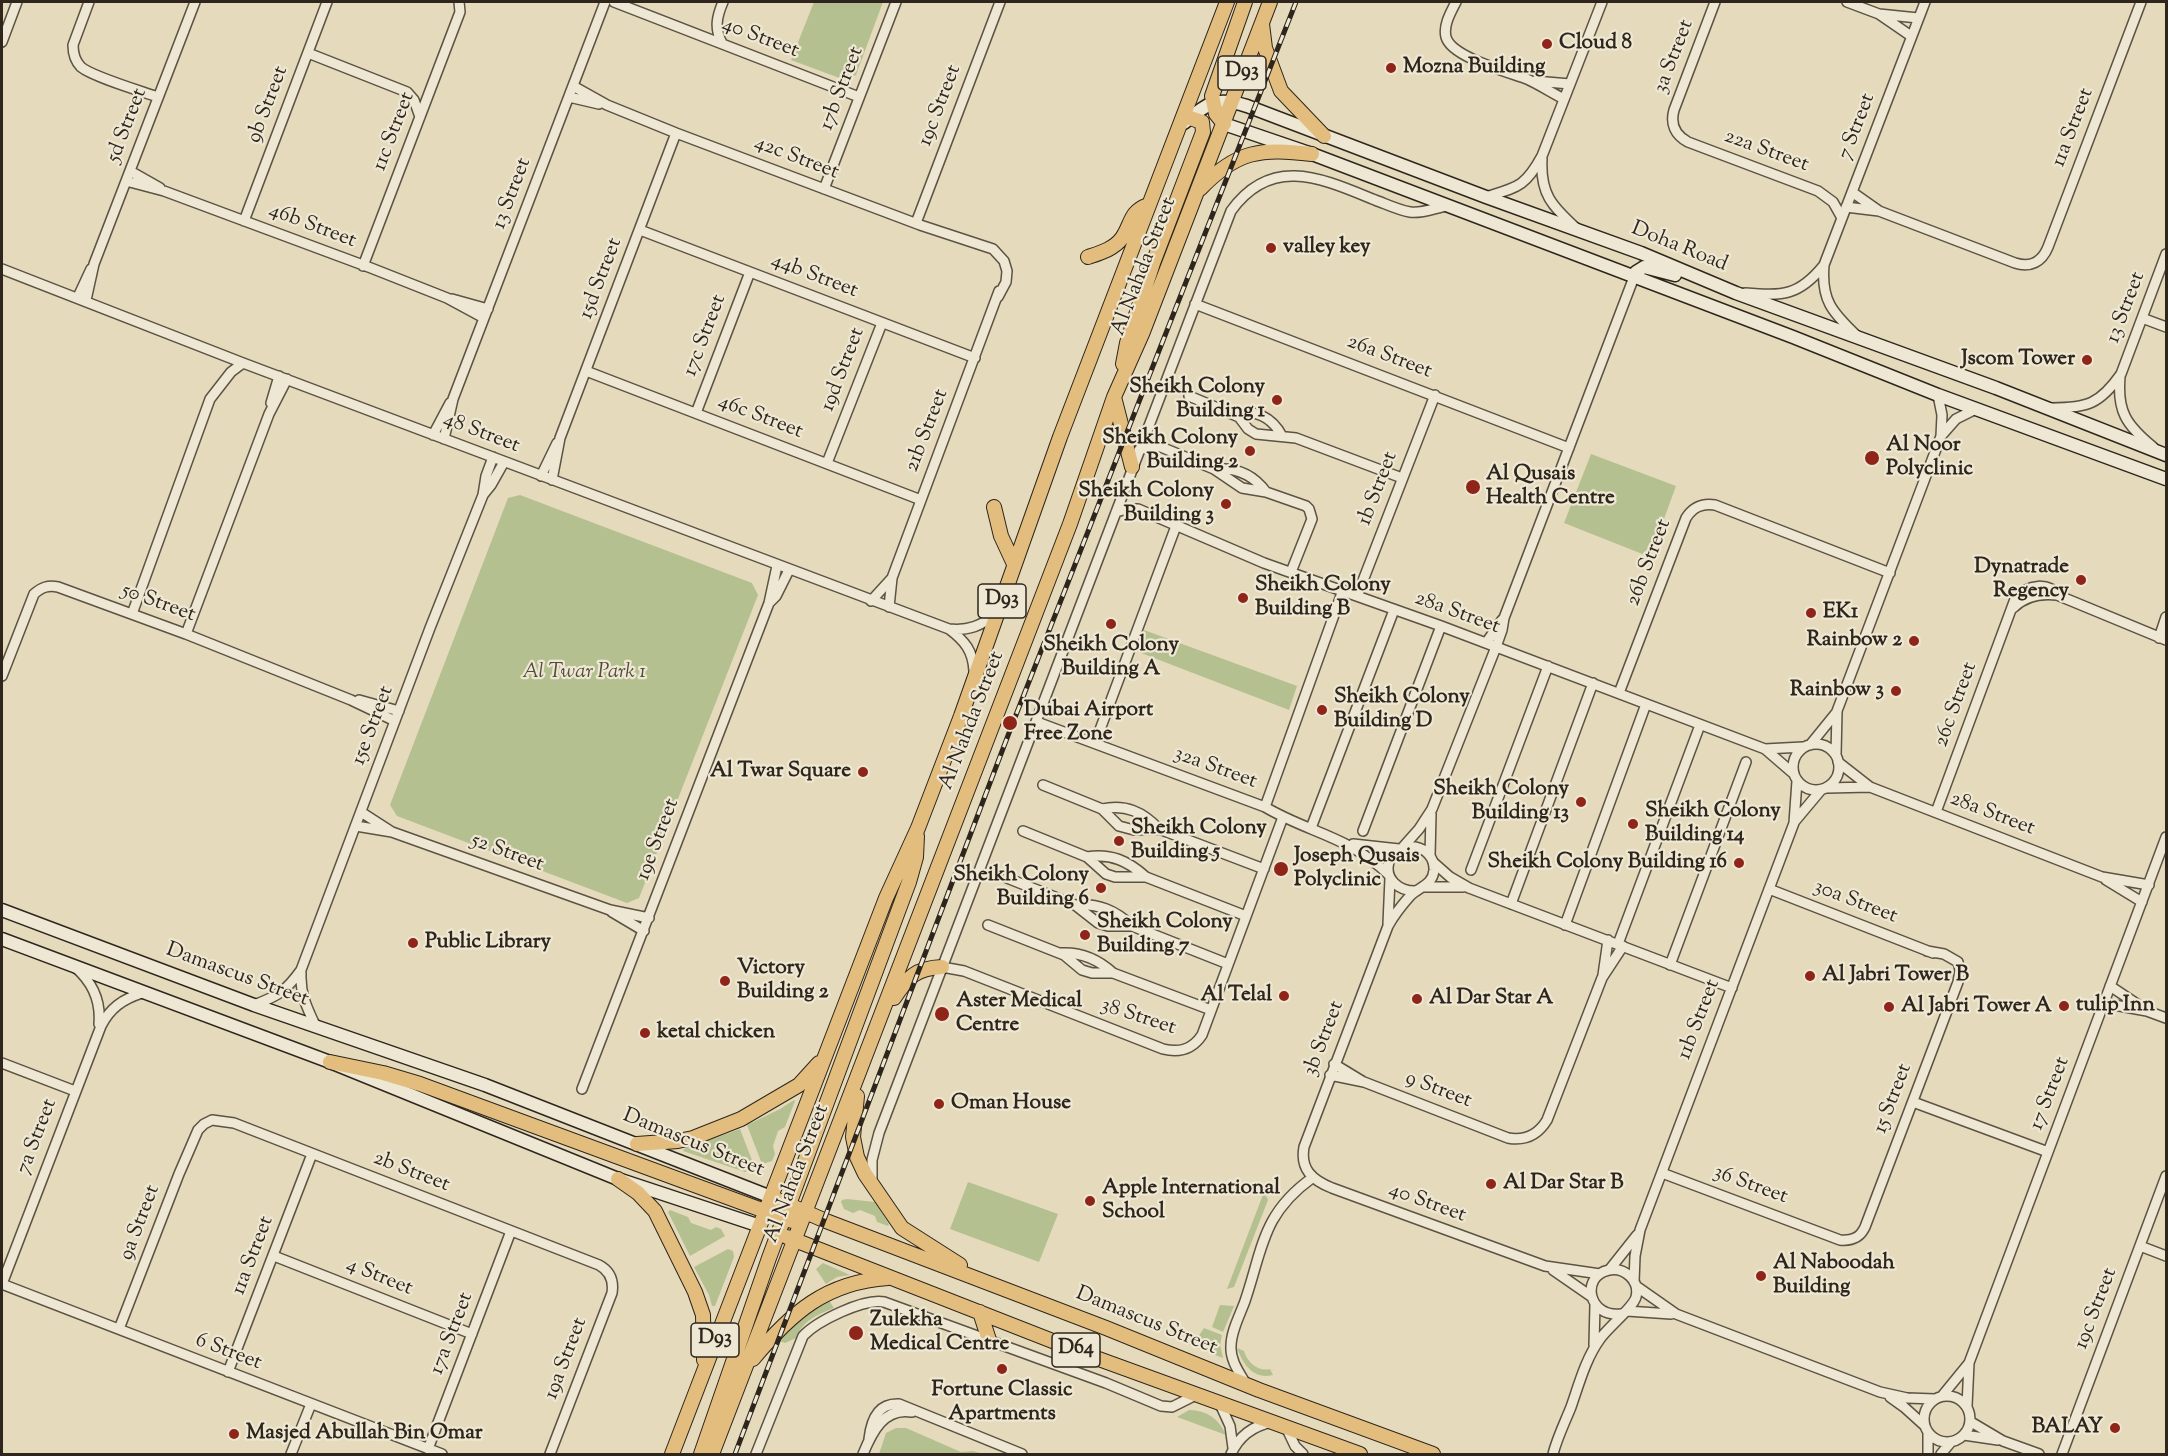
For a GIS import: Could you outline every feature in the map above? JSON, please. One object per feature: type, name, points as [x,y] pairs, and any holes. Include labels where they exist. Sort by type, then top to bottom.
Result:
[{"type":"main road","name":"Al Nahda Street","points":[[672,1455],[895,877],[918,828],[1148,205],[1185,122],[1227,2]]},
{"type":"main road","points":[[1224,124],[1216,114],[1212,102],[1219,72],[1245,2]]},
{"type":"main road","name":"Al Nahda Street","points":[[712,1455],[1073,517],[1117,391],[1142,334],[1270,2]]},
{"type":"main road","points":[[1262,23],[1265,48],[1281,91],[1324,136]]},
{"type":"main road","name":"Doha Road","points":[[1212,102],[1232,101],[1641,253],[1736,293],[2164,454]]},
{"type":"main road","points":[[1185,122],[1212,102]]},
{"type":"main road","points":[[1132,467],[1117,391],[1129,337],[1203,132],[1202,122],[1185,122]]},
{"type":"main road","name":"Doha Road","points":[[1224,124],[1312,153],[1976,409],[2166,479]]},
{"type":"main road","points":[[1196,192],[1228,164],[1242,156],[1268,151],[1312,153]]},
{"type":"main road","points":[[1088,257],[1118,243],[1136,212],[1148,205]]},
{"type":"main road","points":[[1634,277],[1640,269],[1649,267],[1736,293]]},
{"type":"main road","points":[[994,507],[1001,536],[1014,564]]},
{"type":"main road","points":[[701,1455],[778,1233],[909,882],[916,857],[918,828]]},
{"type":"main road","name":"Damascus Street","points":[[2,910],[254,1005],[485,1085],[637,1144],[803,1219],[975,1278],[1433,1455]]},
{"type":"main road","name":"D64","points":[[2,939],[330,1062],[618,1179],[795,1239],[1196,1395],[1360,1455]]},
{"type":"main road","points":[[880,1020],[904,985],[915,974],[928,968],[942,967]]},
{"type":"main road","points":[[637,1144],[693,1138],[741,1119],[799,1085],[827,1052]]},
{"type":"main road","points":[[330,1062],[383,1073],[420,1084],[769,1204]]},
{"type":"main road","points":[[861,1071],[853,1137],[860,1166],[902,1228],[958,1264],[975,1278]]},
{"type":"main road","points":[[618,1179],[638,1193],[655,1211],[698,1300],[705,1329],[703,1373]]},
{"type":"main road","points":[[745,1367],[771,1338],[806,1306],[840,1287],[861,1281],[891,1277]]},
{"type":"main road","points":[[980,1312],[989,1340]]},
{"type":"street","points":[[2,42],[17,2]]},
{"type":"street","points":[[88,2],[73,45],[78,64],[88,72],[158,97]]},
{"type":"street","name":"5d Street","points":[[82,299],[195,2]]},
{"type":"street","name":"9b Street","points":[[244,221],[327,2]]},
{"type":"street","name":"13 Street","points":[[433,435],[453,399],[605,2]]},
{"type":"street","name":"40 Street","points":[[614,2],[859,97]]},
{"type":"street","points":[[722,43],[717,32],[716,21],[723,2]]},
{"type":"street","name":"17b Street","points":[[824,189],[896,2]]},
{"type":"street","name":"19c Street","points":[[916,223],[1000,2]]},
{"type":"street","points":[[1456,2],[1446,27],[1449,44],[1459,52],[1529,80],[1564,99]]},
{"type":"street","points":[[1486,197],[1520,185],[1531,175],[1542,156],[1602,2]]},
{"type":"street","name":"3a Street","points":[[1673,126],[1674,110],[1715,2]]},
{"type":"street","points":[[1847,2],[1879,14],[1911,36]]},
{"type":"street","name":"7 Street","points":[[1859,338],[1838,318],[1827,299],[1823,278],[1824,265],[1925,2]]},
{"type":"street","name":"11a Street","points":[[1879,211],[2015,263],[2034,264],[2043,257],[2141,2]]},
{"type":"street","name":"11c Street","points":[[363,266],[459,7]]},
{"type":"street","points":[[1879,14],[1918,18]]},
{"type":"street","points":[[308,53],[407,92],[414,100],[420,117]]},
{"type":"street","points":[[1529,80],[1570,84]]},
{"type":"street","name":"42c Street","points":[[573,86],[607,105],[676,133],[972,244]]},
{"type":"street","name":"42c Street","points":[[569,97],[607,105]]},
{"type":"street","name":"22a Street","points":[[1673,126],[1678,135],[1688,142],[1818,191],[1833,202],[1842,218]]},
{"type":"street","name":"15d Street","points":[[541,476],[560,438],[676,133]]},
{"type":"street","points":[[1542,156],[1542,179],[1547,197],[1559,213],[1579,230]]},
{"type":"street","points":[[872,1185],[877,1137],[1231,211],[1249,192],[1272,179],[1293,175],[1314,177],[1410,212],[1446,206]]},
{"type":"street","name":"46b Street","points":[[128,176],[486,314]]},
{"type":"street","points":[[1852,192],[1879,211]]},
{"type":"street","points":[[1846,207],[1879,211]]},
{"type":"street","name":"44b Street","points":[[640,230],[975,358]]},
{"type":"street","name":"21b Street","points":[[889,608],[892,578],[998,297],[1002,277],[1000,265],[993,257],[972,244]]},
{"type":"street","name":"13 Street","points":[[2046,408],[2072,408],[2094,402],[2111,389],[2121,374],[2166,254]]},
{"type":"street","name":"7 Street","points":[[1736,293],[1788,294],[1808,284],[1824,265]]},
{"type":"street","name":"48 Street","points":[[2,269],[777,566],[949,629],[971,629],[981,625],[998,611]]},
{"type":"street","name":"17c Street","points":[[696,413],[750,272]]},
{"type":"street","points":[[1468,888],[1425,887],[1415,891],[1400,889],[1389,876],[1389,863],[1419,829],[1432,809],[1496,647],[1504,618],[1634,277]]},
{"type":"street","name":"26a Street","points":[[1195,304],[1569,448]]},
{"type":"street","points":[[2142,318],[2166,327]]},
{"type":"street","name":"19d Street","points":[[827,463],[882,323]]},
{"type":"street","points":[[132,614],[210,399],[231,372],[243,363]]},
{"type":"street","name":"46c Street","points":[[586,371],[921,500]]},
{"type":"street","name":"13 Street","points":[[2121,374],[2120,401],[2126,420],[2139,436],[2164,454]]},
{"type":"street","points":[[186,634],[283,378]]},
{"type":"street","points":[[1837,711],[1836,778],[1823,789],[1812,790],[1804,787],[1795,778],[1794,759],[1837,711],[1941,436],[1942,415],[1938,394]]},
{"type":"street","name":"1b Street","points":[[1357,596],[1435,395]]},
{"type":"street","points":[[1189,396],[1242,419],[1248,429],[1256,434],[1296,438],[1402,478]]},
{"type":"street","name":"13 Street","points":[[444,439],[453,399]]},
{"type":"street","points":[[1941,436],[1956,419],[1976,409]]},
{"type":"street","points":[[1233,414],[1242,412],[1258,414],[1273,422],[1282,436]]},
{"type":"street","name":"15d Street","points":[[552,480],[560,438]]},
{"type":"street","points":[[1139,450],[1158,446],[1214,469],[1242,488],[1266,492],[1306,506],[1311,514],[1310,524],[1291,572]]},
{"type":"street","name":"15e Street","points":[[254,1005],[282,993],[301,970],[483,495],[486,476],[493,457]]},
{"type":"street","name":"15e Street","points":[[483,495],[504,462]]},
{"type":"street","points":[[1214,469],[1239,471],[1254,479],[1266,492]]},
{"type":"street","name":"28a Street","points":[[1124,492],[1137,509],[1223,547],[1441,626],[1765,749],[1795,778]]},
{"type":"street","name":"26b Street","points":[[1619,693],[1686,518],[1702,505],[1715,505],[1831,548],[1890,573]]},
{"type":"street","points":[[1116,512],[1137,509]]},
{"type":"street","points":[[1095,743],[1176,526]]},
{"type":"street","name":"19e Street","points":[[582,1089],[769,603],[777,566]]},
{"type":"street","name":"19e Street","points":[[769,603],[776,596],[789,570]]},
{"type":"street","name":"21b Street","points":[[871,601],[892,578]]},
{"type":"street","name":"50 Street","points":[[2,676],[34,594],[40,588],[49,586],[58,587],[186,634],[397,716]]},
{"type":"street","name":"26c Street","points":[[1936,812],[2018,595],[2031,587],[2045,586],[2062,597],[2163,639]]},
{"type":"street","points":[[1265,807],[1343,590]]},
{"type":"street","points":[[1311,828],[1394,610]]},
{"type":"street","points":[[2163,639],[2166,617]]},
{"type":"street","points":[[1486,644],[1504,618]]},
{"type":"street","points":[[1363,831],[1441,626]]},
{"type":"street","name":"48 Street","points":[[949,629],[969,647],[973,655],[975,677]]},
{"type":"street","points":[[1471,870],[1548,666]]},
{"type":"street","points":[[1511,904],[1593,683]]},
{"type":"street","points":[[1565,925],[1646,704]]},
{"type":"street","name":"32a Street","points":[[1037,722],[1265,807],[1283,817],[1345,842],[1369,856],[1389,876]]},
{"type":"street","name":"9 Street","points":[[1330,1075],[1364,1082],[1500,1134],[1517,1134],[1539,1125],[1549,1113],[1602,978],[1620,945],[1700,725]]},
{"type":"street","points":[[1806,746],[1825,746],[1837,759]]},
{"type":"street","name":"28a Street","points":[[1765,749],[1806,746]]},
{"type":"street","name":"28a Street","points":[[1837,759],[1870,787],[2102,877],[2142,902]]},
{"type":"street","points":[[1670,965],[1746,762]]},
{"type":"street","name":"11b Street","points":[[1635,1284],[1635,1256],[1640,1230],[1794,823],[1795,778]]},
{"type":"street","points":[[1043,785],[1102,809],[1119,826],[1134,830],[1159,829],[1264,869]]},
{"type":"street","name":"28a Street","points":[[1823,789],[1870,787]]},
{"type":"street","name":"11b Street","points":[[1794,823],[1823,789]]},
{"type":"street","points":[[1102,809],[1118,807],[1134,810],[1148,818],[1159,829]]},
{"type":"street","points":[[1425,887],[1434,871],[1429,837],[1432,809]]},
{"type":"street","name":"52 Street","points":[[361,812],[392,831],[610,910],[649,918]]},
{"type":"street","name":"38 Street","points":[[942,967],[971,974],[1169,1050],[1185,1049],[1195,1044],[1202,1035],[1283,817]]},
{"type":"street","name":"52 Street","points":[[356,826],[392,831]]},
{"type":"street","points":[[1023,831],[1087,856],[1106,874],[1146,878],[1246,916]]},
{"type":"street","name":"17 Street","points":[[1967,1406],[1969,1363],[2166,837]]},
{"type":"street","name":"32a Street","points":[[1345,842],[1401,848]]},
{"type":"street","points":[[1401,848],[1418,846],[1450,877],[1468,888],[1732,988]]},
{"type":"street","points":[[1087,856],[1103,855],[1119,858],[1133,866],[1146,878]]},
{"type":"street","name":"3b Street","points":[[1388,926],[1389,876]]},
{"type":"street","name":"28a Street","points":[[2102,877],[2149,885]]},
{"type":"street","points":[[1007,878],[1074,905],[1098,923],[1108,926],[1132,926]]},
{"type":"street","name":"30a Street","points":[[1769,889],[1927,951]]},
{"type":"street","name":"3b Street","points":[[1312,1178],[1304,1166],[1304,1147],[1388,926],[1415,891]]},
{"type":"street","points":[[1074,905],[1106,908],[1132,926],[1228,964]]},
{"type":"street","name":"52 Street","points":[[610,910],[644,931]]},
{"type":"street","points":[[988,925],[1058,953],[1082,970],[1092,973],[1113,973]]},
{"type":"street","name":"9 Street","points":[[1602,978],[1608,940]]},
{"type":"street","name":"15 Street","points":[[1826,1234],[1853,1233],[1867,1220],[1960,976],[1958,962],[1944,954],[1927,951]]},
{"type":"street","points":[[1058,953],[1073,953],[1088,957],[1113,973],[1211,1010]]},
{"type":"street","name":"7a Street","points":[[75,968],[84,975],[96,993],[100,1014],[97,1035]]},
{"type":"street","name":"15e Street","points":[[301,970],[300,985],[303,999],[316,1027]]},
{"type":"street","points":[[2110,986],[2147,1011]]},
{"type":"street","name":"7a Street","points":[[2,1284],[106,1016],[122,1001],[142,993]]},
{"type":"street","points":[[2103,1003],[2147,1011],[2166,1018]]},
{"type":"street","points":[[2,1063],[75,1091]]},
{"type":"street","name":"9 Street","points":[[1334,1064],[1364,1082]]},
{"type":"street","points":[[1912,1102],[2048,1152]]},
{"type":"street","name":"2b Street","points":[[198,1130],[212,1120],[228,1121],[599,1265],[610,1275]]},
{"type":"street","name":"9a Street","points":[[119,1329],[198,1130]]},
{"type":"street","name":"11a Street","points":[[228,1372],[312,1154]]},
{"type":"street","name":"36 Street","points":[[1662,1173],[1826,1234]]},
{"type":"street","name":"19c Street","points":[[2062,1455],[2166,1176]]},
{"type":"street","points":[[1246,1384],[1235,1365],[1231,1346],[1257,1257],[1269,1228],[1283,1204],[1292,1193],[1312,1178]]},
{"type":"street","name":"40 Street","points":[[1312,1178],[1332,1188],[1545,1266],[1600,1274]]},
{"type":"street","name":"11b Street","points":[[1610,1269],[1640,1230]]},
{"type":"street","name":"17a Street","points":[[428,1449],[511,1231]]},
{"type":"street","points":[[2140,1246],[2166,1256]]},
{"type":"street","name":"4 Street","points":[[274,1256],[472,1334]]},
{"type":"street","name":"40 Street","points":[[1545,1266],[1593,1301]]},
{"type":"street","points":[[1594,1347],[1592,1284],[1600,1274],[1610,1269],[1624,1272],[1635,1284],[1676,1314],[1880,1392],[1907,1398],[1956,1397],[1967,1406],[1971,1422],[1964,1435],[1951,1442],[1941,1455]]},
{"type":"street","name":"19a Street","points":[[550,1455],[612,1293],[610,1275]]},
{"type":"street","name":"6 Street","points":[[2,1284],[442,1455]]},
{"type":"street","points":[[1553,1453],[1594,1347],[1635,1300],[1635,1284]]},
{"type":"street","points":[[756,1455],[803,1336],[812,1328],[842,1312],[870,1301],[884,1302],[1161,1406],[1172,1407],[1196,1395]]},
{"type":"street","points":[[1593,1301],[1606,1314],[1624,1312],[1676,1314]]},
{"type":"street","name":"17 Street","points":[[1939,1398],[1969,1363]]},
{"type":"street","points":[[1880,1392],[1904,1407],[1934,1438],[1942,1442],[1951,1442]]},
{"type":"street","points":[[1928,1455],[1925,1411],[1939,1398]]},
{"type":"street","points":[[291,1455],[311,1404]]},
{"type":"street","points":[[863,1455],[874,1417],[888,1405],[904,1404],[921,1414],[1019,1453],[1030,1455]]},
{"type":"street","points":[[1220,1404],[1230,1426],[1232,1453]]},
{"type":"street","points":[[1232,1453],[1240,1438],[1251,1429],[1272,1422]]},
{"type":"street","points":[[1971,1422],[2003,1441],[2039,1455]]},
{"type":"street","points":[[1286,1428],[1295,1446],[1303,1455]]},
{"type":"street","points":[[1964,1435],[2003,1441]]},
{"type":"green space","points":[[814,2],[883,2],[856,75],[845,80],[791,60]]},
{"type":"green space","points":[[1591,454],[1676,486],[1650,557],[1564,523]]},
{"type":"green space","name":"Al Twar Park 1","points":[[520,495],[752,583],[758,595],[639,898],[627,903],[397,816],[390,805],[508,498]]},
{"type":"green space","points":[[1144,630],[1297,686],[1289,710],[1136,651]]},
{"type":"green space","points":[[794,1100],[785,1127],[778,1131],[773,1146],[775,1154],[772,1161],[762,1164],[747,1125]]},
{"type":"green space","points":[[740,1129],[755,1168],[745,1172],[683,1151],[684,1149]]},
{"type":"green space","points":[[968,1182],[1058,1214],[1039,1262],[950,1229]]},
{"type":"green space","points":[[1264,1192],[1268,1200],[1234,1287],[1227,1289]]},
{"type":"green space","points":[[847,1199],[875,1202],[889,1224],[888,1226],[877,1222],[875,1216],[860,1210],[853,1213],[844,1209],[841,1202]]},
{"type":"green space","points":[[670,1210],[688,1217],[691,1223],[711,1230],[716,1227],[721,1229],[725,1236],[690,1256],[668,1212]]},
{"type":"green space","points":[[728,1249],[733,1251],[734,1257],[715,1306],[712,1306],[709,1295],[694,1267]]},
{"type":"green space","points":[[823,1263],[850,1275],[837,1277],[826,1284],[816,1269]]},
{"type":"green space","points":[[828,1299],[834,1308],[807,1322],[796,1338],[785,1343],[773,1339]]},
{"type":"green space","points":[[1220,1305],[1234,1306],[1223,1332],[1212,1327]]},
{"type":"green space","points":[[1204,1328],[1222,1335],[1220,1345],[1223,1358],[1187,1344],[1196,1340]]},
{"type":"green space","points":[[1237,1348],[1244,1351],[1254,1365],[1261,1369],[1270,1369],[1273,1375],[1254,1373],[1242,1360]]},
{"type":"green space","points":[[1189,1410],[1212,1416],[1226,1435],[1177,1417]]},
{"type":"green space","points":[[896,1428],[906,1428],[961,1452],[973,1451],[983,1454],[879,1454],[886,1433]]},
{"type":"railway","points":[[735,1454],[1012,725],[1296,2]]},
{"type":"place","name":"Cloud 8","points":[[1547,44]]},
{"type":"place","name":"Mozna Building","points":[[1391,68]]},
{"type":"place","name":"valley key","points":[[1271,248]]},
{"type":"place","name":"Jscom Tower","points":[[2087,360]]},
{"type":"place","name":"Sheikh Colony Building 1","points":[[1277,400]]},
{"type":"place","name":"Sheikh Colony Building 2","points":[[1250,451]]},
{"type":"place","name":"Al Noor Polyclinic","points":[[1872,458]]},
{"type":"place","name":"Al Qusais Health Centre","points":[[1473,487]]},
{"type":"place","name":"Sheikh Colony Building 3","points":[[1226,504]]},
{"type":"place","name":"Dynatrade Regency","points":[[2081,580]]},
{"type":"place","name":"Sheikh Colony Building B","points":[[1243,598]]},
{"type":"place","name":"EK1","points":[[1811,613]]},
{"type":"place","name":"Sheikh Colony Building A","points":[[1111,624]]},
{"type":"place","name":"Rainbow 2","points":[[1914,641]]},
{"type":"place","name":"Rainbow 3","points":[[1896,691]]},
{"type":"place","name":"Sheikh Colony Building D","points":[[1322,710]]},
{"type":"place","name":"Dubai Airport Free Zone","points":[[1010,723]]},
{"type":"place","name":"Al Twar Square","points":[[863,772]]},
{"type":"place","name":"Sheikh Colony Building 13","points":[[1581,802]]},
{"type":"place","name":"Sheikh Colony Building 14","points":[[1633,824]]},
{"type":"place","name":"Sheikh Colony Building 5","points":[[1119,841]]},
{"type":"place","name":"Sheikh Colony Building 16","points":[[1739,863]]},
{"type":"place","name":"Joseph Qusais Polyclinic","points":[[1281,869]]},
{"type":"place","name":"Sheikh Colony Building 6","points":[[1101,888]]},
{"type":"place","name":"Sheikh Colony Building 7","points":[[1085,935]]},
{"type":"place","name":"Public Library","points":[[413,943]]},
{"type":"place","name":"Al Jabri Tower B","points":[[1810,976]]},
{"type":"place","name":"Victory Building 2","points":[[725,981]]},
{"type":"place","name":"Al Telal","points":[[1284,996]]},
{"type":"place","name":"Al Dar Star A","points":[[1417,999]]},
{"type":"place","name":"tulip Inn","points":[[2064,1006]]},
{"type":"place","name":"Al Jabri Tower A","points":[[1889,1007]]},
{"type":"place","name":"Aster Medical Centre","points":[[942,1014]]},
{"type":"place","name":"ketal chicken","points":[[645,1033]]},
{"type":"place","name":"Oman House","points":[[939,1104]]},
{"type":"place","name":"Al Dar Star B","points":[[1491,1184]]},
{"type":"place","name":"Apple International School","points":[[1090,1201]]},
{"type":"place","name":"Al Naboodah Building","points":[[1761,1276]]},
{"type":"place","name":"Zulekha Medical Centre","points":[[856,1333]]},
{"type":"place","name":"Fortune Classic Apartments","points":[[1002,1369]]},
{"type":"place","name":"BALAY","points":[[2115,1428]]},
{"type":"place","name":"Masjed Abullah Bin Omar","points":[[234,1434]]}]
